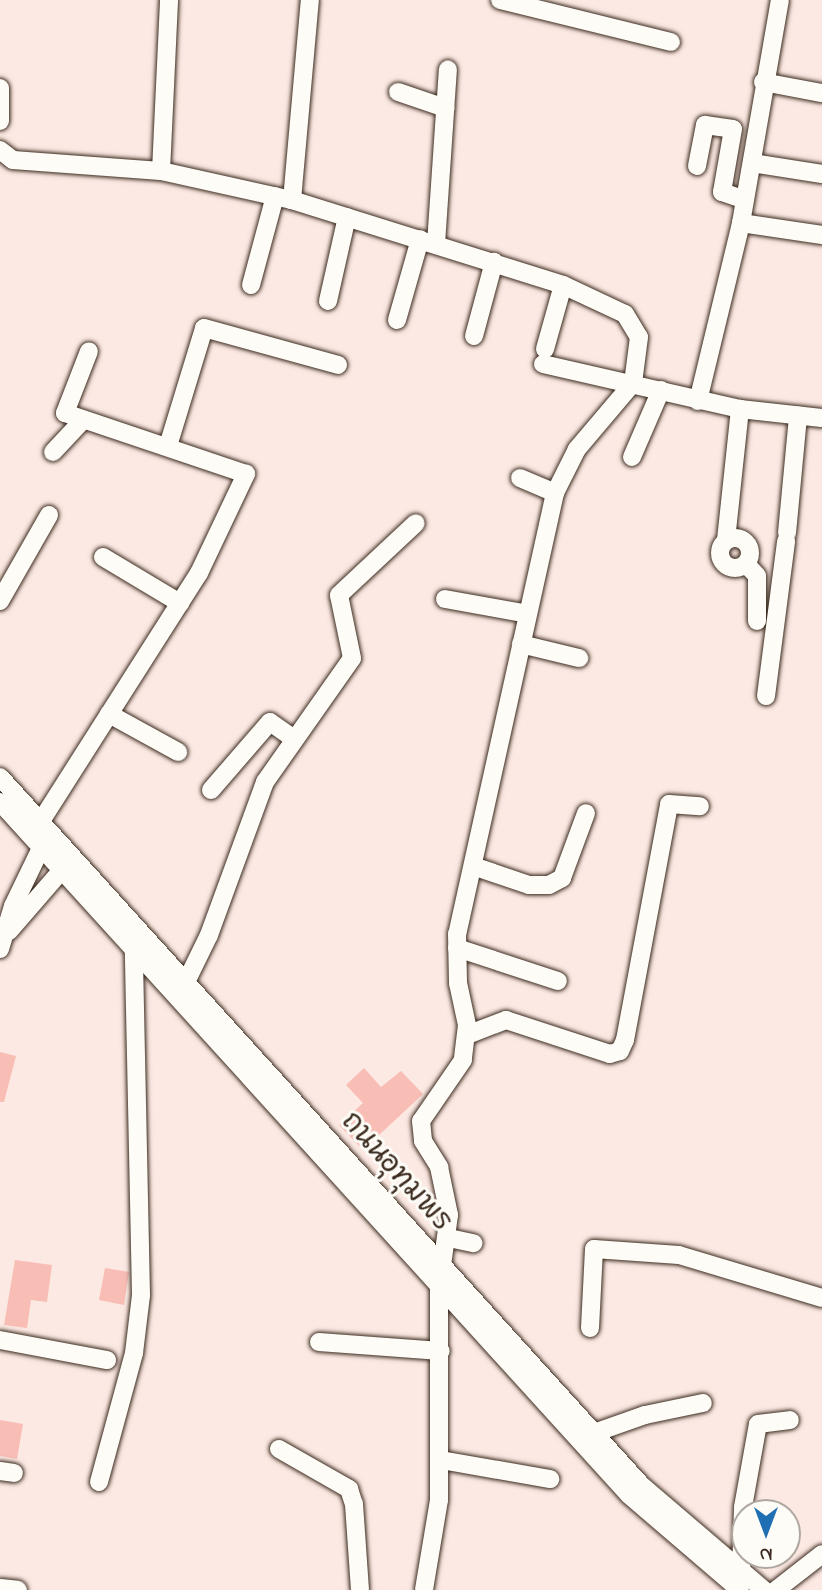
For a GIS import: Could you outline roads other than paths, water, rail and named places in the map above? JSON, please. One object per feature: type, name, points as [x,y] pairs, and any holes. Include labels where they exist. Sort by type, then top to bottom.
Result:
[{"type":"street","points":[[160,171],[169,0]]},
{"type":"street","points":[[251,285],[284,198],[309,0]]},
{"type":"street","points":[[499,0],[556,7],[671,42]]},
{"type":"street","points":[[698,401],[741,223],[763,82],[780,0]]},
{"type":"street","points":[[397,320],[428,242],[448,69]]},
{"type":"street","points":[[763,82],[822,93]]},
{"type":"street","points":[[0,88],[0,121]]},
{"type":"street","points":[[398,92],[445,108]]},
{"type":"street","points":[[697,166],[705,125],[733,129],[722,192],[745,200]]},
{"type":"street","points":[[0,150],[13,160],[160,171],[284,198],[347,216],[563,285],[625,314],[635,324],[639,337],[633,383],[577,449],[555,494],[457,948],[467,1035],[458,1071],[431,1101],[421,1121],[423,1140],[439,1167],[448,1204],[449,1238],[439,1287],[441,1460],[424,1590]]},
{"type":"street","points":[[752,163],[822,174]]},
{"type":"street","points":[[328,300],[347,216]]},
{"type":"street","points":[[741,223],[822,235]]},
{"type":"street","points":[[474,336],[494,262]]},
{"type":"street","points":[[563,285],[544,357],[698,401],[740,410],[822,418]]},
{"type":"street","points":[[167,446],[204,328],[338,365]]},
{"type":"street","points":[[40,821],[180,603],[246,474],[65,412],[89,351]]},
{"type":"street","points":[[632,457],[661,390]]},
{"type":"street","points":[[740,410],[726,540],[720,551],[723,563],[734,569],[746,564],[757,576],[757,621]]},
{"type":"street","points":[[766,696],[798,416]]},
{"type":"street","points":[[53,452],[83,420]]},
{"type":"street","points":[[520,478],[555,494]]},
{"type":"street","points":[[0,601],[49,515]]},
{"type":"street","points":[[186,982],[209,935],[265,782],[293,738],[352,658],[339,596],[416,523]]},
{"type":"street","points":[[103,556],[180,603]]},
{"type":"street","points":[[445,599],[528,614]]},
{"type":"street","points":[[521,644],[579,658]]},
{"type":"street","points":[[109,714],[178,752]]},
{"type":"street","points":[[211,790],[270,722],[293,738]]},
{"type":"street","name":"ถนนอุทุมพร","points":[[0,777],[641,1485],[740,1581]]},
{"type":"street","name":"ถนนอุทุมพร","points":[[0,802],[629,1495],[740,1581],[764,1590]]},
{"type":"street","points":[[467,1035],[506,1020],[610,1054],[620,1051],[625,1040],[669,804],[700,806]]},
{"type":"street","points":[[473,866],[529,885],[562,878],[586,813]]},
{"type":"street","points":[[9,931],[13,906],[41,848]]},
{"type":"street","points":[[0,949],[9,931],[61,872]]},
{"type":"street","points":[[99,1482],[134,1353],[141,1295],[134,948]]},
{"type":"street","points":[[457,948],[558,981]]},
{"type":"street","points":[[449,1238],[473,1243]]},
{"type":"street","points":[[590,1328],[594,1249],[679,1255],[822,1298]]},
{"type":"street","points":[[0,1340],[107,1360]]},
{"type":"street","points":[[318,1342],[441,1350]]},
{"type":"street","points":[[594,1433],[645,1415],[703,1403]]},
{"type":"street","points":[[740,1581],[743,1507],[758,1424],[790,1420]]},
{"type":"street","points":[[279,1449],[349,1489],[360,1590]]},
{"type":"street","points":[[441,1460],[550,1479]]},
{"type":"street","points":[[776,1590],[822,1553]]},
{"type":"street","points":[[0,1588],[18,1590]]}]
